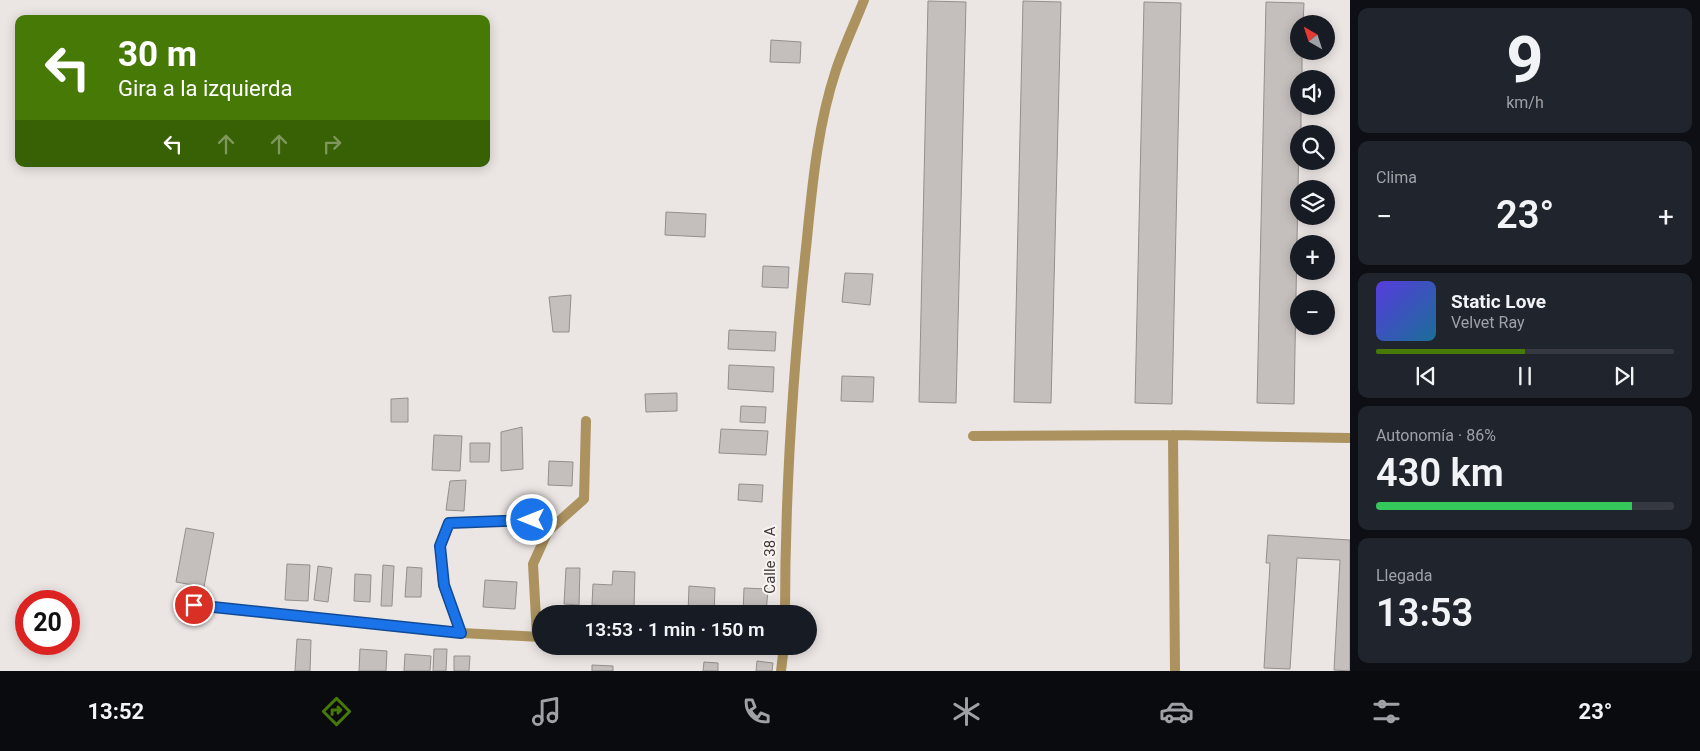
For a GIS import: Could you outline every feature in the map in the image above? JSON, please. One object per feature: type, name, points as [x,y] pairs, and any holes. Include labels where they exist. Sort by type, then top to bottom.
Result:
[{"type":"street","name":"Calle 38 A","points":[[785,605],[785,506],[797,328],[817,147],[836,71],[864,0]]},
{"type":"street","points":[[536,605],[533,564],[548,531],[584,499],[586,421]]},
{"type":"street","points":[[1173,435],[1175,671]]},
{"type":"street","points":[[973,436],[1173,435],[1350,438]]},
{"type":"street","points":[[461,633],[444,585],[440,546],[449,523],[532,520],[548,531]]},
{"type":"street","points":[[194,605],[461,633],[532,637]]},
{"type":"street","points":[[781,671],[783,655]]},
{"type":"building","points":[[928,1],[966,2],[956,403],[919,402]]},
{"type":"building","points":[[1023,1],[1061,2],[1051,403],[1014,402]]},
{"type":"building","points":[[1144,2],[1181,3],[1172,404],[1135,403]]},
{"type":"building","points":[[1266,2],[1304,3],[1303,15],[1290,15],[1290,60],[1302,60],[1302,70],[1290,70],[1290,115],[1301,115],[1301,125],[1290,125],[1290,170],[1298,170],[1298,180],[1290,180],[1290,225],[1297,225],[1297,235],[1290,235],[1290,280],[1296,280],[1296,290],[1290,290],[1290,335],[1295,335],[1294,404],[1257,403]]},
{"type":"building","points":[[771,40],[801,42],[800,63],[770,62]]},
{"type":"building","points":[[666,212],[706,214],[705,237],[665,235]]},
{"type":"building","points":[[763,266],[789,267],[788,288],[762,287]]},
{"type":"building","points":[[845,273],[873,274],[870,305],[842,302]]},
{"type":"building","points":[[571,295],[569,332],[553,332],[549,297]]},
{"type":"building","points":[[729,330],[776,332],[775,351],[728,349]]},
{"type":"building","points":[[729,365],[774,367],[773,392],[728,389]]},
{"type":"building","points":[[842,376],[874,377],[873,402],[841,401]]},
{"type":"building","points":[[677,393],[677,411],[646,412],[645,394]]},
{"type":"building","points":[[408,398],[408,422],[391,422],[391,399]]},
{"type":"building","points":[[741,406],[766,407],[765,423],[740,422]]},
{"type":"building","points":[[522,427],[523,469],[501,471],[501,432]]},
{"type":"building","points":[[721,429],[768,431],[766,455],[719,453]]},
{"type":"building","points":[[434,435],[462,436],[460,471],[432,470]]},
{"type":"building","points":[[470,443],[490,443],[489,462],[470,462]]},
{"type":"building","points":[[549,461],[573,462],[572,486],[548,485]]},
{"type":"building","points":[[466,480],[464,511],[446,510],[450,481]]},
{"type":"building","points":[[739,484],[763,485],[762,502],[738,500]]},
{"type":"building","points":[[186,528],[214,533],[204,587],[176,582]]},
{"type":"building","points":[[1268,535],[1350,540],[1350,671],[1334,670],[1340,560],[1297,558],[1290,669],[1264,668],[1270,563],[1266,563]]},
{"type":"building","points":[[287,564],[310,565],[308,601],[285,600]]},
{"type":"building","points":[[383,565],[394,566],[392,606],[381,606]]},
{"type":"building","points":[[318,566],[332,568],[328,602],[314,600]]},
{"type":"building","points":[[407,567],[422,568],[421,597],[405,597]]},
{"type":"building","points":[[566,568],[580,568],[579,605],[564,604]]},
{"type":"building","points":[[613,571],[635,572],[634,605],[592,605],[593,584],[612,585]]},
{"type":"building","points":[[355,574],[371,575],[370,602],[354,601]]},
{"type":"building","points":[[485,580],[517,582],[515,609],[483,607]]},
{"type":"building","points":[[689,586],[715,588],[714,605],[688,605]]},
{"type":"building","points":[[744,588],[768,589],[767,605],[743,605]]},
{"type":"building","points":[[297,639],[311,640],[310,671],[295,671]]},
{"type":"building","points":[[360,649],[387,651],[386,671],[359,671]]},
{"type":"building","points":[[434,649],[447,649],[446,671],[433,671]]},
{"type":"building","points":[[405,654],[431,656],[430,671],[404,671]]},
{"type":"building","points":[[454,656],[470,656],[469,671],[454,671]]},
{"type":"building","points":[[757,661],[773,663],[772,671],[756,671]]},
{"type":"building","points":[[704,662],[718,663],[718,671],[703,671]]},
{"type":"building","points":[[592,665],[613,666],[613,671],[592,671]]},
{"type":"route","points":[[194,605],[461,633],[444,585],[440,546],[449,523],[487,520],[532,520]]}]
